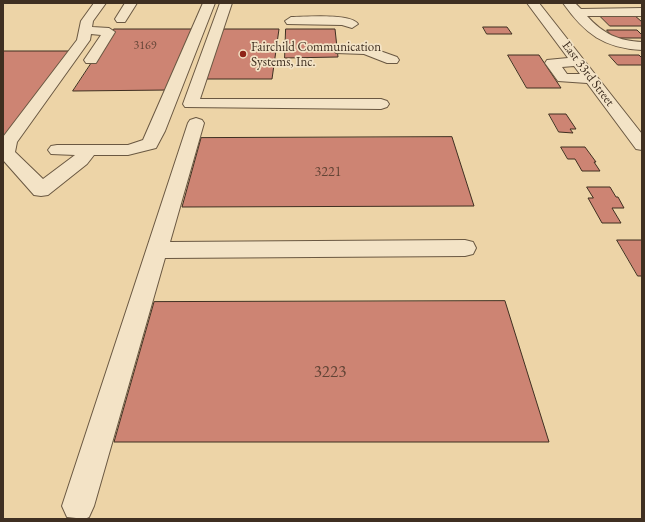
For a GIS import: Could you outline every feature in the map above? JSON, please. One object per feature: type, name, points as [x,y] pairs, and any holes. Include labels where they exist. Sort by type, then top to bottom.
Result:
[{"type":"street","points":[[89,150],[81,160],[41,190],[6,153],[8,142],[83,40],[87,21],[100,3]]},
{"type":"street","points":[[121,20],[131,3]]},
{"type":"street","points":[[57,150],[128,150],[150,144],[157,131],[209,3]]},
{"type":"street","points":[[226,3],[191,104],[381,104]]},
{"type":"street","name":"East 33rd Street","points":[[533,3],[556,18],[580,62],[642,146]]},
{"type":"street","points":[[577,12],[602,38],[616,45],[642,46]]},
{"type":"street","points":[[556,18],[577,12],[642,12]]},
{"type":"street","points":[[291,21],[343,21],[352,24]]},
{"type":"street","points":[[85,30],[109,32],[91,60]]},
{"type":"street","points":[[342,50],[366,50],[392,60]]},
{"type":"street","points":[[580,62],[552,63],[563,78],[592,78]]},
{"type":"street","points":[[78,506],[196,123]]},
{"type":"street","points":[[157,250],[465,248]]},
{"type":"building","points":[[598,14],[633,14],[642,22],[642,26],[610,26]]},
{"type":"building","points":[[483,27],[507,27],[512,34],[487,34]]},
{"type":"building","points":[[114,29],[194,29],[169,90],[73,91]]},
{"type":"building","name":"Fairchild Communication Systems, Inc.","points":[[219,29],[279,29],[272,79],[202,79]]},
{"type":"building","points":[[286,29],[335,29],[338,57],[285,58]]},
{"type":"building","points":[[607,30],[637,30],[642,35],[642,38],[614,38]]},
{"type":"building","points":[[3,51],[70,51],[3,138]]},
{"type":"building","points":[[508,55],[539,55],[561,88],[527,88]]},
{"type":"building","points":[[609,55],[639,55],[642,58],[642,65],[618,65]]},
{"type":"building","points":[[549,114],[566,114],[576,129],[570,129],[573,133],[559,132]]},
{"type":"building","points":[[452,137],[474,206],[182,207],[201,138]]},
{"type":"building","points":[[561,147],[585,147],[596,162],[594,162],[600,171],[582,171],[575,159],[568,159]]},
{"type":"building","points":[[587,187],[610,187],[624,208],[612,208],[621,223],[602,223],[588,198],[593,198]]},
{"type":"building","points":[[617,240],[642,240],[642,276],[638,276]]},
{"type":"building","points":[[505,301],[549,442],[114,442],[154,302]]},
{"type":"place","name":"Fairchild Communication Systems, Inc.","points":[[243,54]]}]
